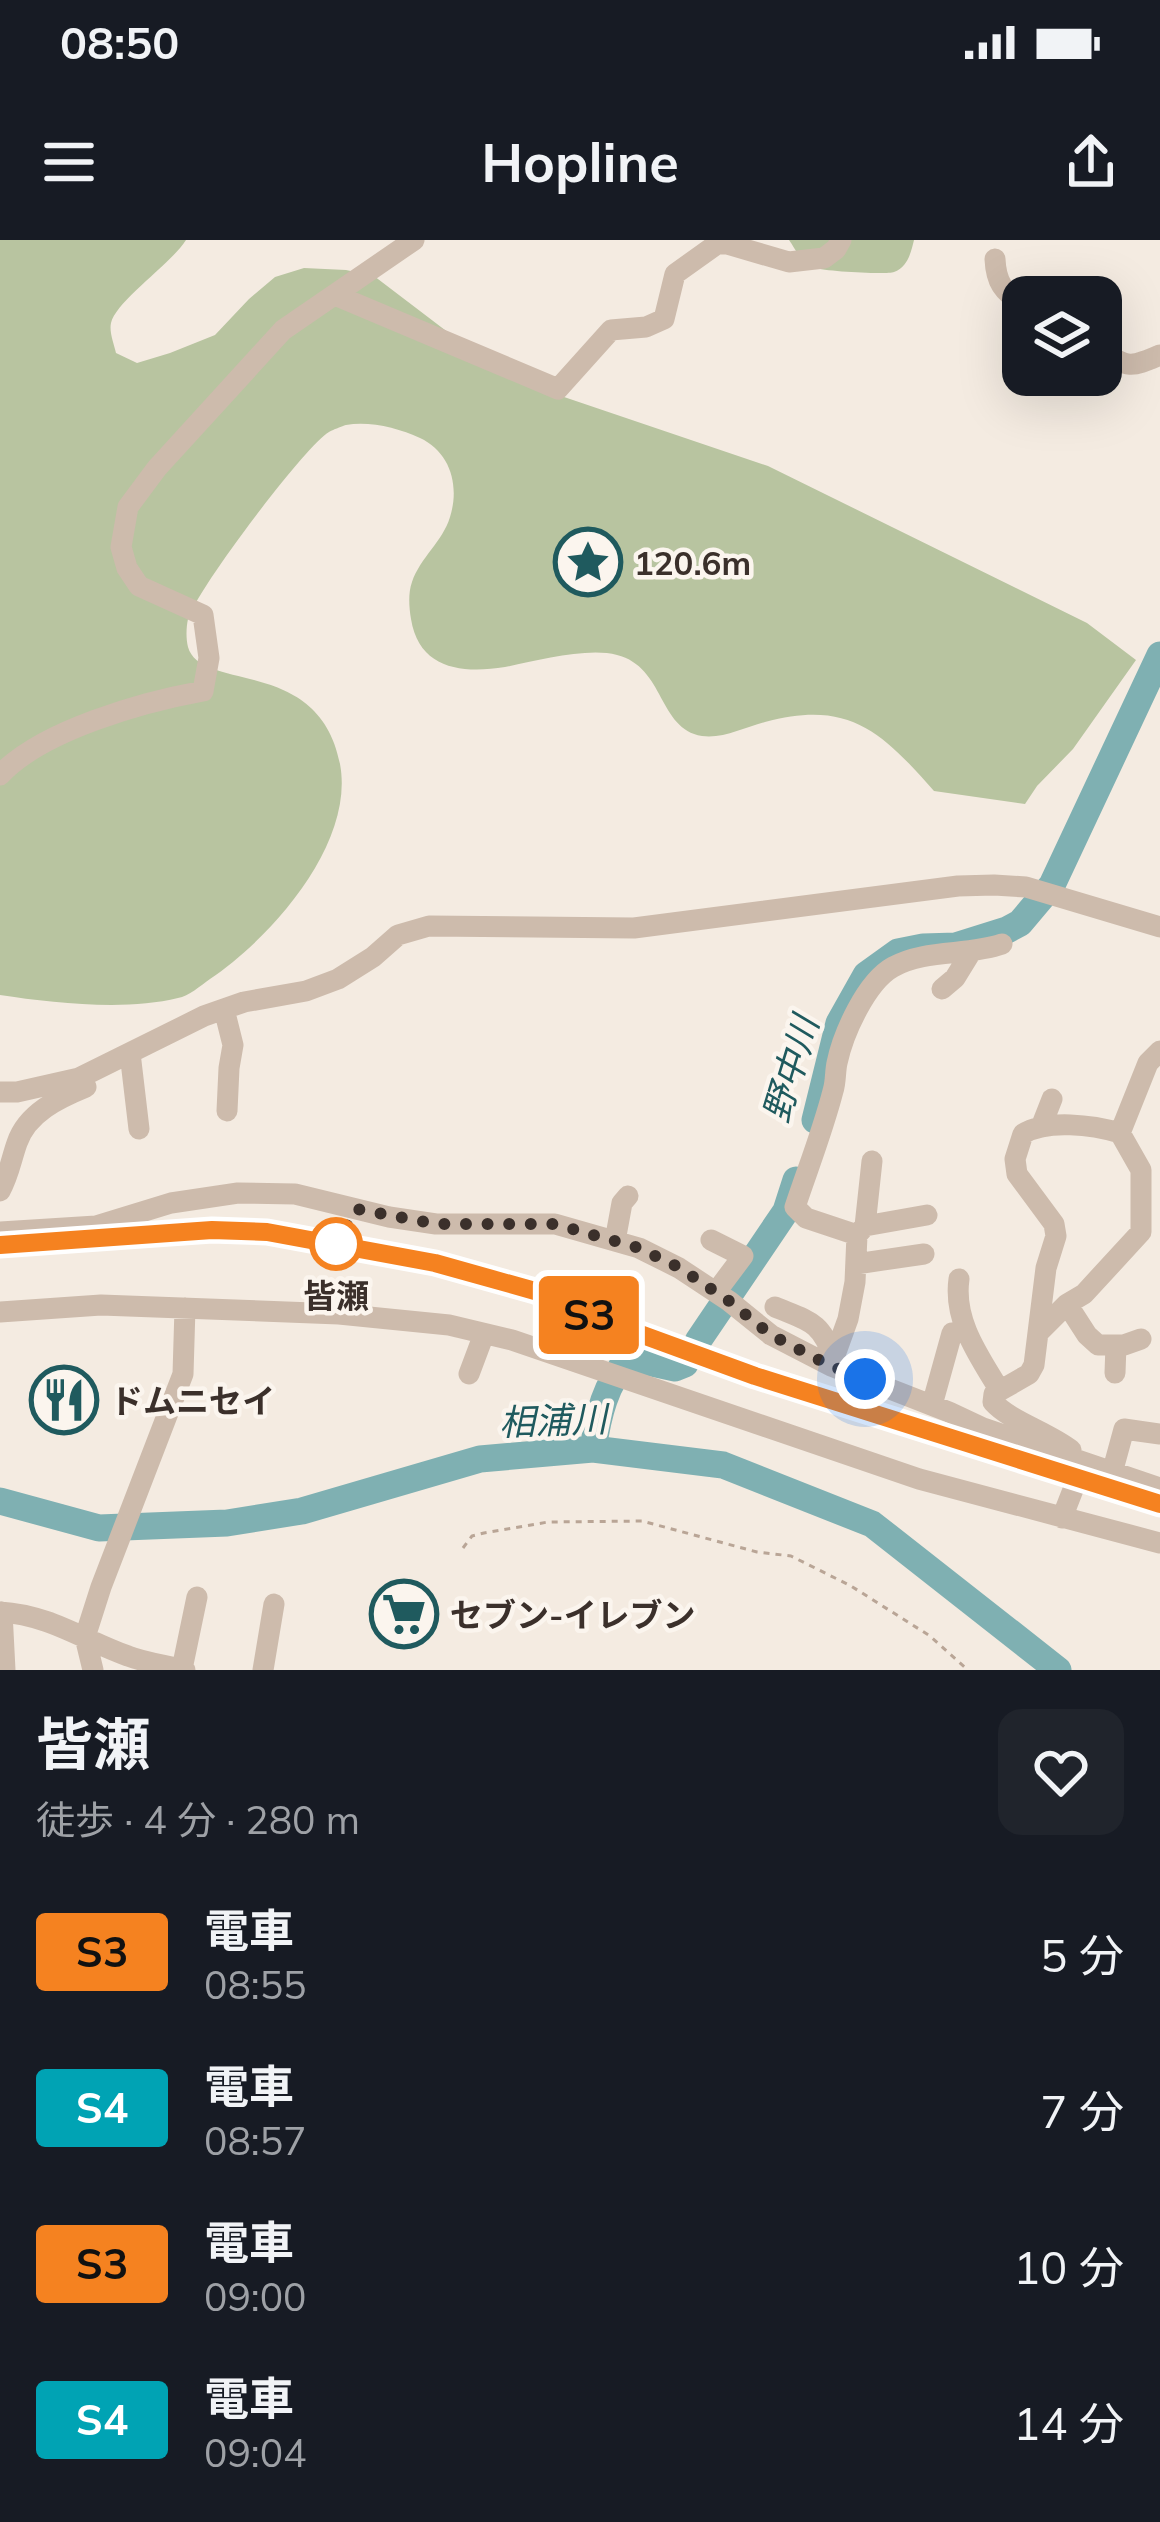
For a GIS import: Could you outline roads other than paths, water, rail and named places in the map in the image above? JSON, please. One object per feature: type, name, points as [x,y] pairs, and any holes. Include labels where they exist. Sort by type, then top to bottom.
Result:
[{"type":"street","points":[[0,776],[20,756],[76,728],[203,691],[209,658],[203,615],[139,586],[127,568],[122,547],[128,507],[157,468],[283,330],[414,240]]},
{"type":"street","points":[[335,295],[558,389],[611,330],[646,327],[664,319],[675,274],[717,244],[789,262],[824,258],[841,240]]},
{"type":"street","points":[[995,259],[1002,288]]},
{"type":"street","points":[[1122,364],[1134,366],[1160,355]]},
{"type":"street","points":[[0,1092],[80,1078],[204,1016],[338,979],[398,934],[429,926],[634,928],[994,884],[1026,887],[1160,927]]},
{"type":"street","points":[[918,1211],[861,1230],[806,1218],[795,1207],[835,1086],[837,1063],[855,1015],[873,985],[892,967],[1002,944]]},
{"type":"street","points":[[942,989],[971,952]]},
{"type":"street","points":[[224,1009],[233,1045],[227,1111]]},
{"type":"street","points":[[1120,1133],[1148,1064],[1160,1051]]},
{"type":"street","points":[[123,1056],[139,1129]]},
{"type":"street","points":[[0,1191],[10,1174],[18,1137],[38,1114],[56,1099],[120,1074],[123,1056]]},
{"type":"street","points":[[1041,1127],[1052,1099]]},
{"type":"street","points":[[1083,1464],[1045,1431],[999,1410],[993,1402],[994,1394],[1029,1374],[1034,1365],[1046,1268],[1056,1236],[1054,1224],[1017,1174],[1015,1159],[1023,1134],[1034,1127],[1093,1125],[1120,1133],[1141,1169],[1141,1232]]},
{"type":"street","points":[[832,1363],[848,1319],[872,1161]]},
{"type":"street","points":[[0,1232],[96,1226],[171,1203],[238,1193],[295,1194],[436,1224],[555,1224],[639,1248],[680,1268],[771,1335],[832,1363],[983,1428],[1160,1488]]},
{"type":"street","points":[[616,1241],[622,1203],[628,1196]]},
{"type":"street","points":[[1040,1331],[1084,1294],[1160,1214]]},
{"type":"street","points":[[711,1240],[742,1256],[716,1292]]},
{"type":"street","points":[[856,1264],[924,1255]]},
{"type":"street","points":[[959,1279],[961,1318],[1000,1391]]},
{"type":"street","points":[[1067,1304],[1098,1345],[1141,1339]]},
{"type":"street","points":[[0,1312],[100,1305],[392,1318],[449,1325],[512,1340],[919,1479],[1160,1543]]},
{"type":"street","points":[[775,1307],[818,1324],[832,1363]]},
{"type":"street","points":[[93,1670],[85,1636],[183,1374],[185,1308]]},
{"type":"street","points":[[932,1405],[952,1333]]},
{"type":"street","points":[[469,1374],[484,1334]]},
{"type":"street","points":[[1114,1373],[1116,1345]]},
{"type":"street","points":[[1112,1473],[1124,1429],[1160,1434]]},
{"type":"street","points":[[1062,1518],[1083,1464]]},
{"type":"street","points":[[4,1667],[1,1612],[26,1613],[129,1657],[183,1670],[196,1597]]},
{"type":"street","points":[[263,1670],[274,1604]]},
{"type":"waterway","name":"野中川","points":[[815,1120],[839,1023],[866,975],[898,952],[956,946],[1007,930],[1020,923],[1052,885],[1160,655]]},
{"type":"waterway","name":"野中川","points":[[698,1341],[786,1211],[796,1180]]},
{"type":"waterway","name":"野中川","points":[[593,1449],[608,1389],[629,1358],[675,1368],[685,1364]]},
{"type":"waterway","name":"相浦川","points":[[0,1501],[99,1528],[227,1523],[302,1511],[480,1459],[593,1449],[723,1465],[872,1524],[1058,1670]]},
{"type":"railway","points":[[0,1245],[212,1230],[267,1232],[435,1263],[535,1291],[755,1375],[1160,1504]]},
{"type":"train","name":"S3","points":[[0,1245],[212,1230],[267,1232],[435,1263],[535,1291],[755,1376],[1160,1504]]},
{"type":"place","name":"120.6m","points":[[588,562]]},
{"type":"place","name":"皆瀬","points":[[336,1244]]},
{"type":"place","name":"ドムニセイ","points":[[64,1400]]},
{"type":"place","name":"セブン-イレブン","points":[[404,1614]]}]
